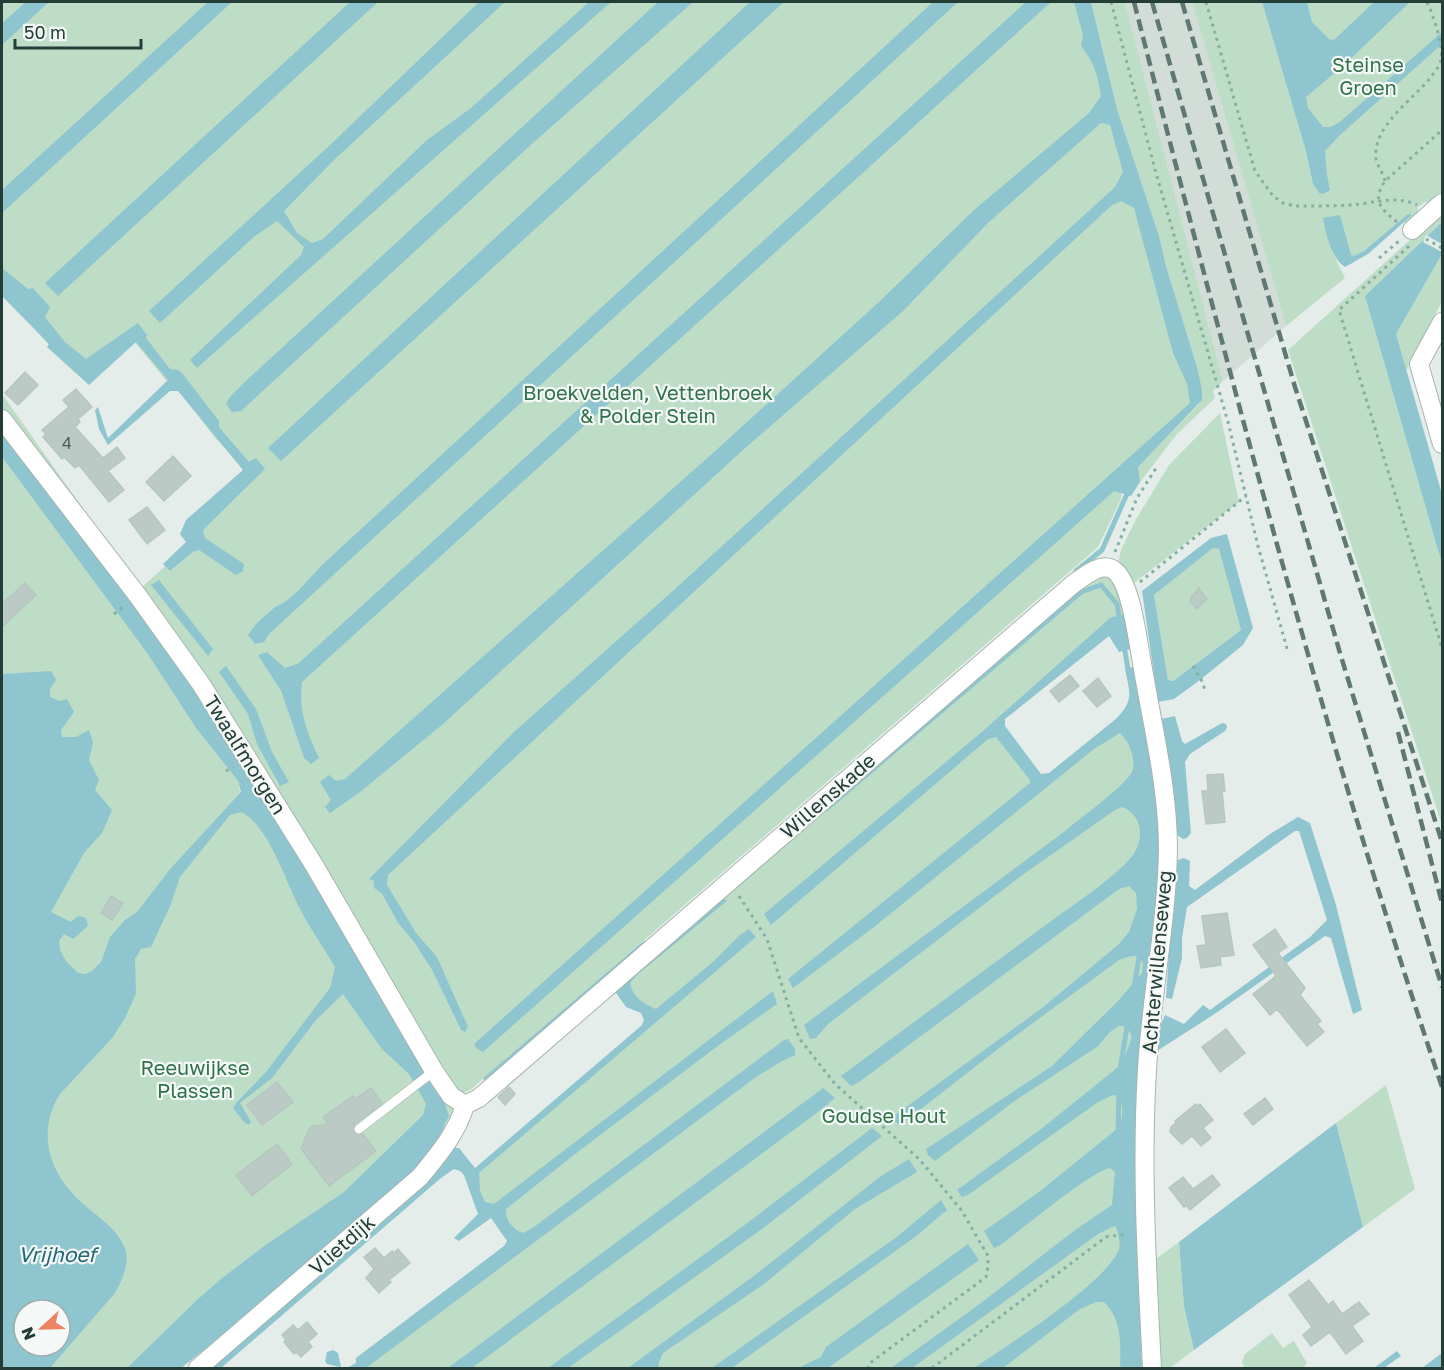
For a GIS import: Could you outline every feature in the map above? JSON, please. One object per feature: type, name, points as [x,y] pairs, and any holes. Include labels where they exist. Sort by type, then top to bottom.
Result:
[{"type":"street","points":[[1411,233],[1437,208]]},
{"type":"street","points":[[1443,321],[1419,364],[1443,444]]},
{"type":"street","name":"Twaalfmorgen","points":[[2,419],[138,596],[201,684],[314,865],[432,1072],[451,1096],[465,1105]]},
{"type":"street","name":"Achterwillenseweg","points":[[1108,567],[1117,572],[1134,618],[1167,811],[1165,912],[1147,1069],[1145,1234],[1152,1368]]},
{"type":"street","name":"Willenskade","points":[[465,1105],[479,1098],[1072,585],[1097,569],[1108,567]]},
{"type":"street","name":"Vlietdijk","points":[[198,1368],[420,1177],[444,1148],[461,1118],[465,1105]]},
{"type":"lane","points":[[359,1129],[432,1072]]},
{"type":"path","points":[[1111,2],[1156,172],[1228,422],[1288,652]]},
{"type":"path","points":[[1206,2],[1255,171],[1273,196],[1283,203],[1295,206],[1331,206],[1406,200],[1437,208]]},
{"type":"path","points":[[1385,181],[1377,162],[1376,150],[1380,135],[1390,121],[1423,87],[1441,62],[1437,29],[1427,2]]},
{"type":"path","points":[[1443,130],[1385,181],[1379,191],[1381,208],[1411,233],[1443,248]]},
{"type":"path","points":[[1379,258],[1411,233]]},
{"type":"path","points":[[1411,233],[1339,310],[1443,648]]},
{"type":"path","points":[[1108,567],[1137,498],[1158,465]]},
{"type":"path","points":[[1126,593],[1246,496]]},
{"type":"path","points":[[1193,666],[1201,679],[1205,690],[1203,692]]},
{"type":"path","points":[[728,883],[767,939],[799,1038],[834,1084],[920,1160],[962,1211],[988,1256],[986,1277],[870,1362],[868,1368]]},
{"type":"path","points":[[932,1368],[1106,1237],[1117,1234]]},
{"type":"shaded area","points":[[1125,2],[1192,2],[1286,326],[1223,381]]},
{"type":"green space","name":"Broekvelden, Vettenbroek & Polder Stein","points":[[2,2],[1084,2],[1199,402],[1125,469],[1118,492],[1122,492],[1121,499],[1098,547],[553,1019],[470,1090],[460,1094],[451,1125],[444,1129],[449,1116],[438,1091],[369,970],[2,427],[2,394],[140,589],[165,566],[170,571],[193,552],[199,550],[210,557],[196,533],[251,475],[216,439],[172,382],[169,384],[133,340],[87,374],[50,346],[2,292]],"holes":[[[259,655],[291,682],[305,728],[304,758],[281,691]],[[377,871],[467,1029],[461,1030],[432,970],[414,942],[398,923],[382,894],[374,888]]]},
{"type":"green space","points":[[1091,2],[1125,2],[1223,381],[1213,391],[1215,398],[1177,434],[1140,482],[1137,467],[1199,404],[1197,367],[1159,236],[1117,109]]},
{"type":"green space","name":"Steinse Groen","points":[[1192,2],[1262,2],[1305,148],[1313,184],[1319,193],[1272,2],[1442,2],[1442,187],[1440,194],[1442,191],[1442,196],[1431,206],[1425,202],[1417,208],[1421,214],[1406,224],[1404,222],[1412,215],[1351,264],[1324,218],[1333,253],[1345,278],[1286,326]]},
{"type":"green space","points":[[1442,211],[1442,222],[1365,296],[1442,564],[1442,825],[1288,350]]},
{"type":"green space","points":[[1442,254],[1442,301],[1406,371],[1396,334]]},
{"type":"green space","points":[[1220,413],[1239,502],[1130,586],[1118,563],[1121,550],[1135,521],[1169,465]]},
{"type":"green space","name":"Reeuwijkse Plassen","points":[[2,457],[147,653],[196,728],[238,781],[240,791],[437,1110],[181,1368],[2,1368]]},
{"type":"green space","points":[[1213,547],[1219,548],[1241,630],[1173,681],[1168,680],[1154,595]]},
{"type":"green space","name":"Goudse Hout","points":[[1107,576],[1118,584],[1124,614],[996,723],[1042,783],[1131,719],[1146,760],[1143,963],[1130,1253],[1139,1368],[355,1368],[517,1245],[487,1212],[471,1177],[651,1023],[622,985],[739,886],[742,876],[1096,577]]},
{"type":"green space","points":[[1386,1085],[1415,1189],[1363,1227],[1336,1123]]},
{"type":"green space","points":[[1179,1242],[1184,1306],[1194,1350],[1170,1368],[1158,1368],[1153,1261]]},
{"type":"green space","points":[[1272,1333],[1283,1348],[1294,1341],[1307,1363],[1303,1368],[1245,1368],[1242,1362],[1245,1354]]},
{"type":"water","points":[[26,2],[49,2],[2,45],[2,23]]},
{"type":"water","points":[[208,2],[232,2],[2,213],[2,190]]},
{"type":"water","points":[[350,2],[378,2],[58,296],[45,283]]},
{"type":"water","points":[[479,2],[505,2],[335,159],[284,211],[297,233],[312,243],[323,239],[427,140],[471,108],[589,2],[611,2],[197,368],[190,360],[301,255],[304,247],[277,221],[255,236],[160,323],[149,311],[329,146]]},
{"type":"water","points":[[658,2],[693,2],[534,142],[241,411],[232,412],[226,404],[248,379]]},
{"type":"water","points":[[750,2],[784,2],[281,461],[268,448]]},
{"type":"water","points":[[933,2],[958,2],[269,634],[264,642],[255,644],[248,635],[257,623],[299,590],[322,565]]},
{"type":"water","points":[[1026,2],[1051,2],[302,682],[302,712],[319,758],[311,764],[304,758],[281,691],[258,655],[267,652],[285,668],[299,663]]},
{"type":"water","points":[[1074,2],[1091,2],[1117,109],[1159,236],[1197,367],[1202,400],[1138,467],[1140,482],[1131,496],[1114,491],[483,1052],[474,1044],[1190,403],[1187,384],[1173,353],[1134,208],[1121,201],[1112,205],[388,875],[387,885],[416,933],[437,957],[468,1027],[465,1032],[461,1030],[432,970],[414,942],[398,923],[382,894],[374,888],[374,881],[369,879],[515,731],[675,589],[1115,187],[1123,172],[1110,125],[1101,123],[988,223],[903,311],[743,450],[443,724],[360,792],[330,813],[325,807],[331,800],[320,782],[329,775],[336,781],[345,779],[713,453],[880,301],[974,210],[1089,113],[1101,96],[1095,70],[1081,46],[1083,35]]},
{"type":"water","points":[[1262,2],[1307,2],[1312,22],[1330,40],[1335,39],[1374,2],[1410,2],[1343,66],[1306,97],[1308,108],[1323,127],[1331,127],[1341,121],[1442,32],[1442,44],[1325,151],[1330,190],[1323,194],[1319,193],[1313,184],[1305,148]]},
{"type":"water","points":[[1408,214],[1412,215],[1368,254],[1345,267],[1333,252],[1323,218],[1340,215],[1351,255],[1354,256],[1364,251]]},
{"type":"water","points":[[1442,222],[1442,254],[1396,334],[1442,494],[1442,564],[1365,296]]},
{"type":"water","points":[[2,268],[28,289],[33,288],[50,307],[45,317],[65,342],[86,359],[138,323],[147,335],[146,338],[170,369],[182,373],[219,421],[219,427],[249,462],[256,458],[265,469],[203,530],[205,538],[244,564],[243,571],[236,575],[199,550],[193,552],[170,571],[163,564],[186,542],[180,534],[186,520],[243,470],[178,391],[170,391],[108,445],[99,429],[95,410],[98,407],[108,438],[168,380],[136,342],[89,385],[47,347],[49,344],[2,296]]},
{"type":"water","name":"Vrijhoef","points":[[2,427],[149,622],[256,784],[445,1104],[449,1116],[439,1138],[426,1157],[371,1212],[275,1294],[181,1368],[127,1368],[221,1279],[264,1246],[344,1192],[423,1115],[426,1104],[409,1074],[382,1049],[343,994],[316,1020],[272,1078],[240,1103],[251,1122],[249,1125],[233,1108],[266,1072],[330,988],[335,967],[301,911],[261,830],[242,812],[230,815],[180,877],[171,904],[151,947],[141,949],[135,959],[136,994],[125,1018],[113,1037],[60,1094],[49,1123],[50,1151],[61,1178],[70,1191],[106,1223],[122,1242],[127,1260],[123,1277],[115,1293],[72,1343],[72,1298],[12,1298],[12,1358],[59,1358],[50,1368],[2,1368],[2,674],[51,671],[56,680],[50,689],[50,697],[60,701],[67,699],[74,712],[61,730],[62,737],[76,737],[89,730],[93,742],[89,760],[99,780],[95,790],[112,810],[102,833],[84,853],[51,912],[71,922],[78,916],[86,918],[88,926],[73,939],[64,934],[59,941],[60,950],[66,961],[78,973],[85,974],[101,962],[110,937],[125,920],[137,912],[171,868],[241,792],[238,781],[196,728],[147,653],[2,457]]},
{"type":"water","points":[[1227,534],[1253,628],[1243,645],[1200,680],[1174,699],[1158,702],[1142,591],[1211,538]],"holes":[[[1213,548],[1219,549],[1241,630],[1173,681],[1168,680],[1154,595]]]},
{"type":"water","points":[[159,580],[213,649],[208,656],[151,585]]},
{"type":"water","points":[[1124,614],[1131,649],[1119,652],[1109,636],[1005,719],[1005,726],[1041,774],[1049,773],[1123,711],[1129,695],[1125,668],[1134,667],[1157,796],[1160,849],[1149,983],[1137,1236],[1142,1368],[1120,1368],[1120,1341],[1117,1324],[1104,1302],[1096,1302],[1080,1309],[1003,1368],[974,1368],[1031,1330],[1096,1279],[1111,1263],[1119,1249],[1120,1244],[1114,1226],[1098,1234],[912,1368],[891,1368],[981,1303],[1075,1230],[1112,1205],[1115,1172],[1110,1168],[1072,1190],[999,1246],[994,1248],[984,1231],[1039,1192],[1118,1128],[1122,1116],[1122,1105],[1120,1096],[1113,1095],[1098,1102],[968,1195],[962,1197],[957,1190],[1041,1129],[1122,1064],[1132,1037],[1127,1026],[1119,1026],[1110,1032],[1097,1047],[1016,1100],[935,1161],[928,1155],[926,1149],[1052,1066],[1118,1001],[1142,973],[1143,963],[1138,956],[1119,960],[1007,1042],[903,1123],[898,1124],[891,1118],[1042,1008],[1118,945],[1129,932],[1137,909],[1136,893],[1129,886],[1119,889],[859,1082],[851,1086],[841,1076],[1120,869],[1138,845],[1140,832],[1137,819],[1122,807],[1115,810],[1021,876],[828,1024],[816,1038],[810,1039],[804,1025],[1065,831],[1112,793],[1132,772],[1134,762],[1129,746],[1120,733],[1094,749],[874,927],[793,988],[788,979],[1030,783],[1030,780],[996,737],[988,739],[771,925],[764,914],[983,731],[1110,618]]},
{"type":"water","points":[[226,666],[256,709],[272,752],[289,782],[280,786],[257,744],[248,714],[219,672]]},
{"type":"water","points":[[1175,716],[1182,741],[1185,744],[1222,723],[1227,727],[1225,731],[1190,754],[1185,762],[1191,833],[1183,839],[1177,835],[1171,772],[1161,719]]},
{"type":"water","points":[[1298,817],[1310,823],[1336,905],[1362,1010],[1353,1014],[1331,938],[1325,936],[1216,1013],[1157,1051],[1158,1031],[1165,1015],[1184,1024],[1203,1005],[1210,1010],[1309,938],[1327,920],[1299,831],[1295,831],[1187,907],[1182,938],[1182,958],[1172,999],[1166,998],[1175,861],[1184,858],[1190,861],[1189,886],[1195,890],[1270,834]]},
{"type":"water","points":[[721,899],[728,900],[637,975],[630,983],[636,996],[656,1009],[713,962],[740,935],[749,929],[756,937],[479,1173],[480,1191],[485,1202],[494,1204],[773,991],[777,1004],[719,1045],[506,1209],[508,1221],[516,1230],[523,1233],[534,1227],[784,1040],[788,1039],[795,1049],[795,1055],[756,1077],[366,1368],[347,1368],[356,1363],[356,1358],[504,1246],[507,1241],[491,1218],[459,1241],[454,1238],[478,1214],[464,1175],[460,1171],[454,1169],[441,1178],[221,1368],[210,1368],[423,1187],[423,1182],[452,1148],[459,1148],[475,1168],[641,1026],[644,1020],[641,1013],[626,1007],[614,990]]},
{"type":"water","points":[[823,1088],[835,1098],[818,1112],[472,1368],[448,1368]]},
{"type":"water","points":[[1336,1123],[1363,1227],[1194,1350],[1184,1306],[1179,1242]]},
{"type":"water","points":[[872,1128],[882,1136],[762,1229],[568,1368],[548,1368],[746,1224]]},
{"type":"water","points":[[909,1159],[917,1172],[855,1209],[764,1284],[663,1353],[658,1365],[660,1368],[628,1368],[755,1275],[881,1176]]},
{"type":"water","points":[[941,1200],[947,1210],[915,1237],[732,1368],[712,1368],[898,1236]]},
{"type":"water","points":[[968,1244],[979,1260],[828,1368],[798,1368],[821,1357],[826,1347]]},
{"type":"water","points":[[333,1350],[338,1353],[341,1367],[344,1368],[327,1364],[325,1361],[327,1352]]},
{"type":"water","points":[[1397,1351],[1401,1356],[1384,1368],[1374,1368]]},
{"type":"water","points":[[1442,1353],[1440,1368],[1422,1368]]},
{"type":"pier","points":[[1426,235],[1442,244],[1442,252],[1423,242]]},
{"type":"building","points":[[25,372],[38,385],[18,405],[5,393]]},
{"type":"building","points":[[76,389],[92,407],[78,419],[80,422],[75,427],[103,458],[117,447],[125,458],[108,471],[124,490],[109,502],[79,465],[75,468],[64,457],[62,459],[43,437],[46,434],[42,430],[69,407],[63,400]]},
{"type":"building","points":[[173,456],[191,476],[164,501],[146,482]]},
{"type":"building","points":[[147,507],[165,530],[147,544],[129,520]]},
{"type":"building","points":[[25,583],[36,595],[2,627],[2,604]]},
{"type":"building","points":[[1199,588],[1207,599],[1197,609],[1190,602],[1191,597]]},
{"type":"building","points":[[1070,675],[1079,686],[1059,702],[1050,691]]},
{"type":"building","points":[[1098,678],[1111,696],[1097,707],[1083,691]]},
{"type":"building","points":[[1223,774],[1225,822],[1206,824],[1202,791],[1208,791],[1207,775]]},
{"type":"building","points":[[111,896],[123,903],[112,920],[101,913]]},
{"type":"building","points":[[1227,913],[1234,955],[1220,957],[1221,965],[1201,968],[1197,946],[1206,945],[1202,916]]},
{"type":"building","points":[[1275,929],[1287,947],[1278,953],[1305,988],[1300,995],[1321,1021],[1317,1024],[1324,1032],[1307,1046],[1277,1009],[1270,1015],[1253,994],[1276,976],[1253,945]]},
{"type":"building","points":[[1226,1029],[1245,1053],[1220,1072],[1202,1047]]},
{"type":"building","points":[[277,1082],[293,1102],[262,1125],[247,1105]]},
{"type":"building","points":[[509,1087],[515,1094],[505,1105],[498,1097]]},
{"type":"building","points":[[371,1088],[382,1103],[355,1124],[352,1129],[356,1135],[363,1134],[376,1151],[329,1186],[301,1149],[310,1127],[328,1124],[323,1117],[353,1096],[355,1099]]},
{"type":"building","points":[[1265,1098],[1273,1109],[1253,1125],[1244,1114]]},
{"type":"building","points":[[1196,1104],[1198,1106],[1200,1104],[1213,1120],[1203,1128],[1211,1138],[1201,1146],[1192,1136],[1182,1144],[1170,1132],[1171,1127]]},
{"type":"building","points":[[277,1144],[292,1164],[252,1196],[236,1175]]},
{"type":"building","points":[[1212,1175],[1220,1185],[1190,1210],[1186,1205],[1184,1207],[1169,1188],[1183,1177],[1193,1189]]},
{"type":"building","points":[[375,1248],[384,1258],[398,1249],[410,1263],[389,1280],[391,1282],[379,1293],[366,1278],[374,1269],[364,1257]]},
{"type":"building","points":[[1309,1280],[1328,1305],[1333,1301],[1342,1314],[1359,1302],[1369,1314],[1352,1326],[1363,1341],[1346,1354],[1330,1332],[1311,1346],[1303,1335],[1312,1327],[1289,1295]]},
{"type":"building","points":[[307,1322],[317,1334],[308,1342],[312,1347],[301,1357],[296,1352],[294,1354],[284,1342],[286,1340],[282,1335],[293,1325],[298,1330]]},
{"type":"waterway","points":[[1076,571],[1102,550],[1127,494]]},
{"type":"waterway","points":[[826,809],[1081,592],[1101,585],[1117,604],[1120,622]]},
{"type":"waterway","points":[[1124,646],[1129,675]]},
{"type":"waterway","points":[[486,1079],[644,944]]},
{"type":"waterway","points":[[1134,987],[1140,952]]},
{"type":"waterway","points":[[1120,1070],[1128,1020]]},
{"type":"waterway","points":[[1118,1133],[1119,1091]]},
{"type":"railway","points":[[1134,2],[1204,275],[1316,683],[1398,953],[1442,1087]]},
{"type":"railway","points":[[1152,2],[1340,653],[1442,987]]},
{"type":"railway","points":[[1182,2],[1295,387],[1442,842]]},
{"type":"railway","points":[[1398,732],[1442,903]]}]
